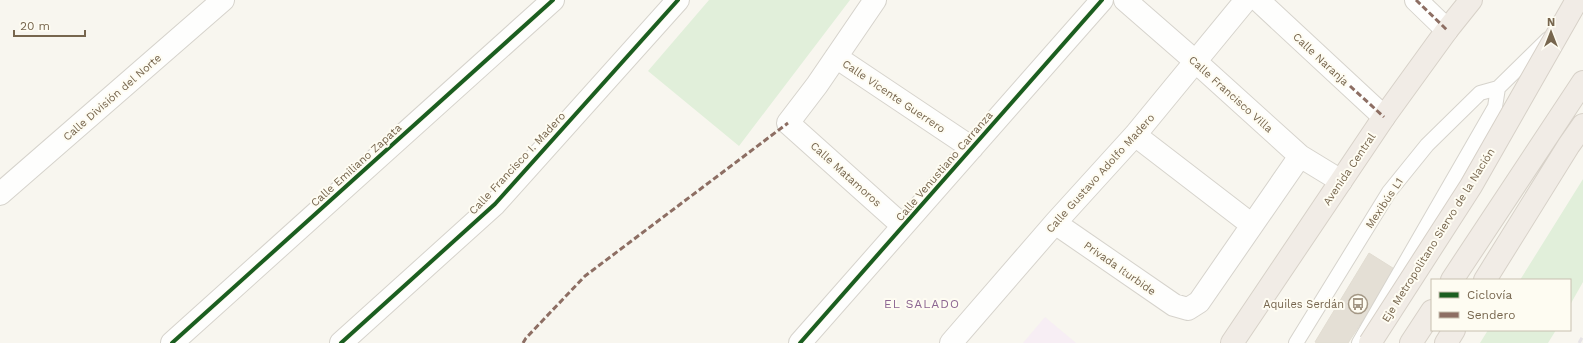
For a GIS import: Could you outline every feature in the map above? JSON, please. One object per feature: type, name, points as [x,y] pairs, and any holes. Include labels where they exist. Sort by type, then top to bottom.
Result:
[{"type":"highway","name":"Avenida Central","points":[[1232,343],[1384,117],[1447,30],[1471,0]]},
{"type":"highway","name":"Eje Metropolitano Siervo de la Nación","points":[[1370,343],[1471,186],[1577,0]]},
{"type":"highway","points":[[1453,279],[1583,82]]},
{"type":"highway","points":[[1486,279],[1583,125]]},
{"type":"highway","points":[[1411,343],[1431,313]]},
{"type":"highway","points":[[1446,343],[1453,331]]},
{"type":"street","name":"Calle División del Norte","points":[[0,194],[223,0]]},
{"type":"street","name":"Calle Emiliano Zapata","points":[[172,343],[553,0]]},
{"type":"street","name":"Calle Francisco I. Madero","points":[[341,343],[495,204],[678,0]]},
{"type":"street","points":[[836,57],[875,0]]},
{"type":"street","name":"Calle Venustiano Carranza","points":[[800,343],[1102,0]]},
{"type":"street","name":"Calle Francisco Villa","points":[[1125,0],[1300,156],[1341,181]]},
{"type":"street","name":"Calle Gustavo Adolfo Madero","points":[[951,343],[1055,223],[1135,135],[1246,0]]},
{"type":"street","name":"Calle Naranja","points":[[1258,0],[1384,117]]},
{"type":"street","points":[[1416,0],[1447,30]]},
{"type":"street","name":"Calle Matamoros","points":[[836,57],[788,123],[903,226]]},
{"type":"street","name":"Calle Vicente Guerrero","points":[[836,57],[972,148]]},
{"type":"street","points":[[1135,135],[1252,225],[1300,156]]},
{"type":"street","name":"Privada Iturbide","points":[[1055,223],[1174,305],[1188,309],[1199,302],[1252,225]]},
{"type":"lane","name":"Mexibús L1","points":[[1296,343],[1394,186],[1427,145],[1480,92],[1498,88],[1583,6]]},
{"type":"lane","points":[[1359,343],[1495,107],[1498,88]]},
{"type":"shaded area","points":[[1045,317],[1076,343],[1023,343]]},
{"type":"green space","points":[[709,0],[850,0],[739,146],[648,71]]},
{"type":"green space","points":[[1583,179],[1583,282],[1571,303],[1571,279],[1521,279]]},
{"type":"green space","points":[[1487,331],[1555,331],[1548,343],[1480,343]]},
{"type":"building","points":[[1369,253],[1396,270],[1348,343],[1315,342]]},
{"type":"railway","points":[[1579,343],[1583,336]]},
{"type":"marked path","points":[[1416,0],[1447,30]]},
{"type":"marked path","points":[[1350,86],[1384,117]]},
{"type":"marked path","points":[[523,343],[585,276],[788,123]]},
{"type":"cycle path","points":[[172,343],[553,0]]},
{"type":"cycle path","points":[[341,343],[495,204],[678,0]]},
{"type":"cycle path","points":[[800,343],[1102,0]]},
{"type":"place","name":"Aquiles Serdán","points":[[1358,304]]},
{"type":"district","name":"EL SALADO","points":[[922,304]]}]
